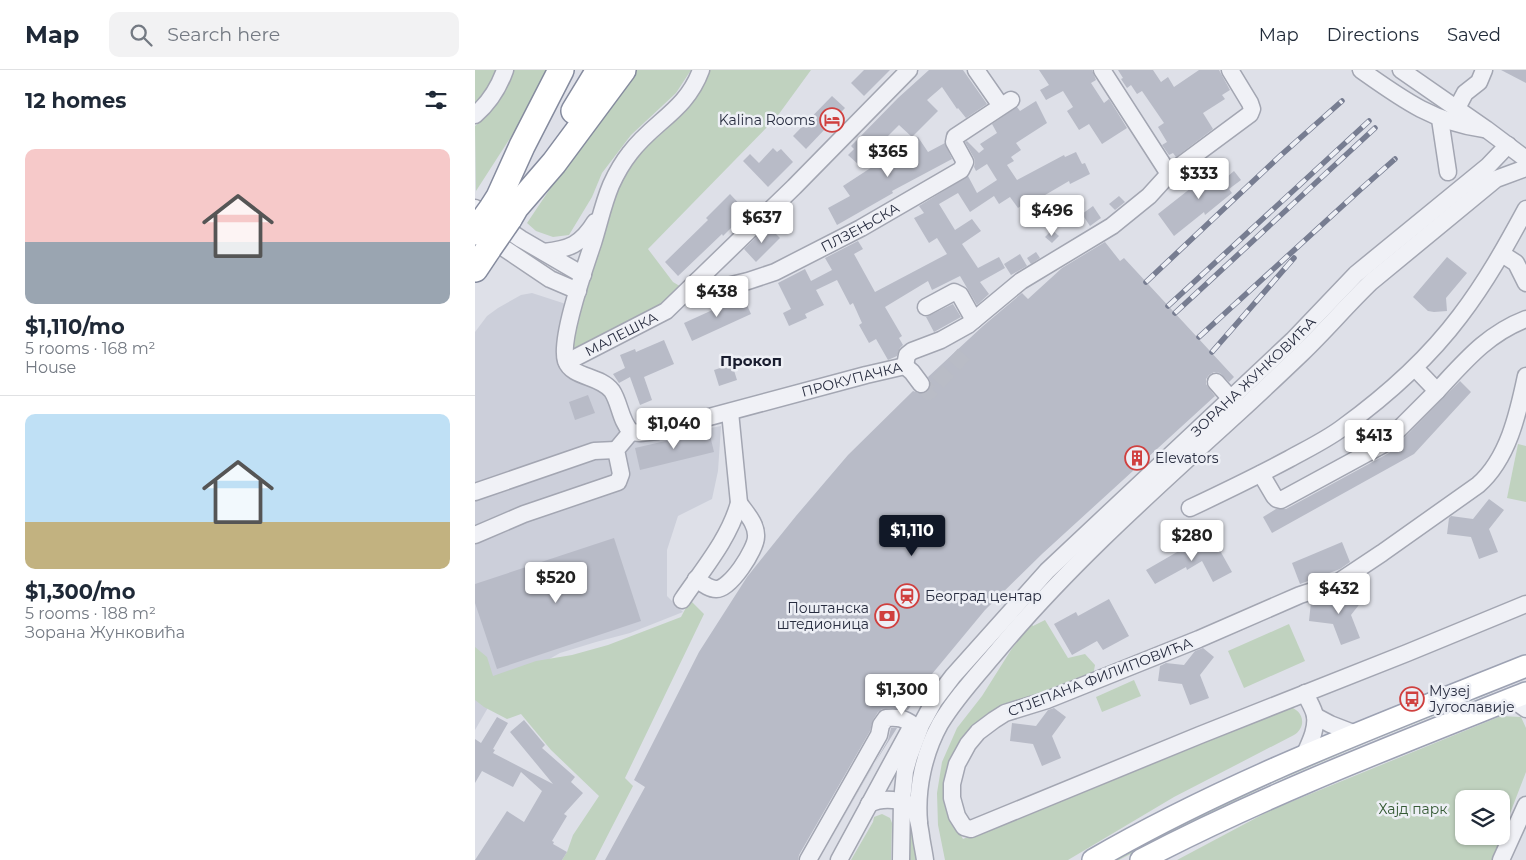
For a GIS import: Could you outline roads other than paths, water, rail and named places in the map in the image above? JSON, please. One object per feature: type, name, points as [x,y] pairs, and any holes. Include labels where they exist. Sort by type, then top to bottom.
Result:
[{"type":"highway","points":[[498,208],[522,146],[561,70]]},
{"type":"highway","points":[[475,269],[480,236],[578,70]]},
{"type":"highway","points":[[498,208],[599,70]]},
{"type":"highway","points":[[498,208],[554,163],[623,70]]},
{"type":"main road","points":[[1093,860],[1171,817],[1255,777],[1355,734],[1526,666]]},
{"type":"main road","points":[[1141,860],[1180,839],[1265,800],[1423,733],[1520,700]]},
{"type":"street","points":[[475,115],[488,101],[505,70]]},
{"type":"street","points":[[475,492],[595,451],[615,450],[631,432],[626,427],[612,391],[600,381],[574,372],[567,362],[564,351],[572,311],[606,198],[616,174],[630,153],[644,137],[683,102],[694,86],[701,70]]},
{"type":"street","name":"МАЛЕШКА","points":[[567,362],[666,312],[788,194],[909,70]]},
{"type":"street","name":"ПЛЗЕЊСКА","points":[[697,281],[703,285],[719,288],[749,281],[775,272],[861,228],[961,170],[965,162],[954,142],[955,137],[1006,103],[976,70]]},
{"type":"street","points":[[1102,70],[1169,174]]},
{"type":"street","name":"ПРОКУПАЧКА","points":[[631,432],[657,431],[905,366],[907,355],[912,351],[941,340],[974,320],[1021,281],[1112,226],[1149,196],[1169,174],[1250,114],[1252,109],[1250,103],[1230,70]]},
{"type":"street","points":[[1361,70],[1417,108],[1463,126],[1486,129]]},
{"type":"street","points":[[1401,70],[1457,108],[1526,159]]},
{"type":"street","points":[[1457,108],[1465,92],[1479,82],[1483,70]]},
{"type":"street","points":[[1441,119],[1448,172]]},
{"type":"street","name":"ЗОРАНА ЖУНКОВИЋА","points":[[1496,179],[1506,160],[1509,146]]},
{"type":"street","name":"ЗОРАНА ЖУНКОВИЋА","points":[[925,860],[919,822],[918,799],[921,777],[932,741],[947,713],[1012,634],[1045,598],[1236,404],[1293,340],[1356,274],[1482,171],[1509,146]]},
{"type":"street","name":"ЗОРАНА ЖУНКОВИЋА","points":[[901,860],[889,796],[905,771],[911,749],[921,725],[953,676],[1047,571],[1236,404],[1302,353],[1371,282],[1496,179],[1526,168]]},
{"type":"street","points":[[498,208],[544,252],[583,274]]},
{"type":"street","points":[[1190,508],[1261,474],[1341,429],[1394,387],[1431,351],[1459,317],[1502,254],[1526,209]]},
{"type":"street","points":[[544,252],[567,249],[578,244],[592,228],[603,210]]},
{"type":"street","points":[[480,236],[550,279],[578,291]]},
{"type":"street","points":[[1502,254],[1516,263],[1526,283]]},
{"type":"street","points":[[926,307],[954,292],[960,295],[974,320]]},
{"type":"street","points":[[1261,474],[1274,496],[1281,500],[1384,444],[1487,340],[1510,325],[1526,319]]},
{"type":"street","points":[[905,366],[921,384]]},
{"type":"street","points":[[1415,368],[1437,391]]},
{"type":"street","name":"СТЈЕПАНА ФИЛИПОВИЋА","points":[[1526,376],[1523,405],[1506,445],[1494,468],[1486,478],[1452,504],[1337,582],[1300,595],[1055,696],[1005,713],[978,732],[960,757],[952,784],[952,798],[957,816],[964,826],[971,829],[1526,604]]},
{"type":"street","points":[[1216,382],[1236,404]]},
{"type":"street","points":[[682,600],[731,527],[739,503],[730,412]]},
{"type":"street","points":[[475,535],[523,514],[618,482],[621,474],[615,450]]},
{"type":"street","points":[[696,579],[714,590],[726,586],[753,550],[756,543],[755,528],[739,503]]},
{"type":"street","points":[[1304,756],[1312,736],[1315,716],[1305,693]]},
{"type":"street","points":[[889,796],[913,725],[935,701]]},
{"type":"street","points":[[1315,716],[1355,734]]},
{"type":"street","points":[[808,860],[879,736],[881,725],[887,718],[898,717],[905,719],[913,725]]},
{"type":"street","points":[[839,860],[869,804],[889,796],[914,792],[921,777]]},
{"type":"street","points":[[889,796],[913,807],[919,822]]},
{"type":"street","points":[[1501,860],[1522,827],[1526,805]]},
{"type":"tunnel","points":[[921,384],[929,392],[964,354]]},
{"type":"railway","points":[[1146,282],[1280,156],[1342,101]]},
{"type":"railway","points":[[1168,306],[1369,121]]},
{"type":"railway","points":[[1175,313],[1375,128]]},
{"type":"railway","points":[[1199,337],[1395,159]]},
{"type":"railway","points":[[1212,352],[1294,258]]},
{"type":"place","name":"Kalina Rooms","points":[[832,120]]},
{"type":"place","name":"Elevators","points":[[1137,458]]},
{"type":"place","name":"Београд центар","points":[[907,596]]},
{"type":"place","name":"Поштанска штедионица","points":[[887,616]]},
{"type":"place","name":"Музеј Југославије","points":[[1412,699]]},
{"type":"district","name":"Прокоп","points":[[751,361]]},
{"type":"park label","name":"Хајд парк","points":[[1413,809]]}]
